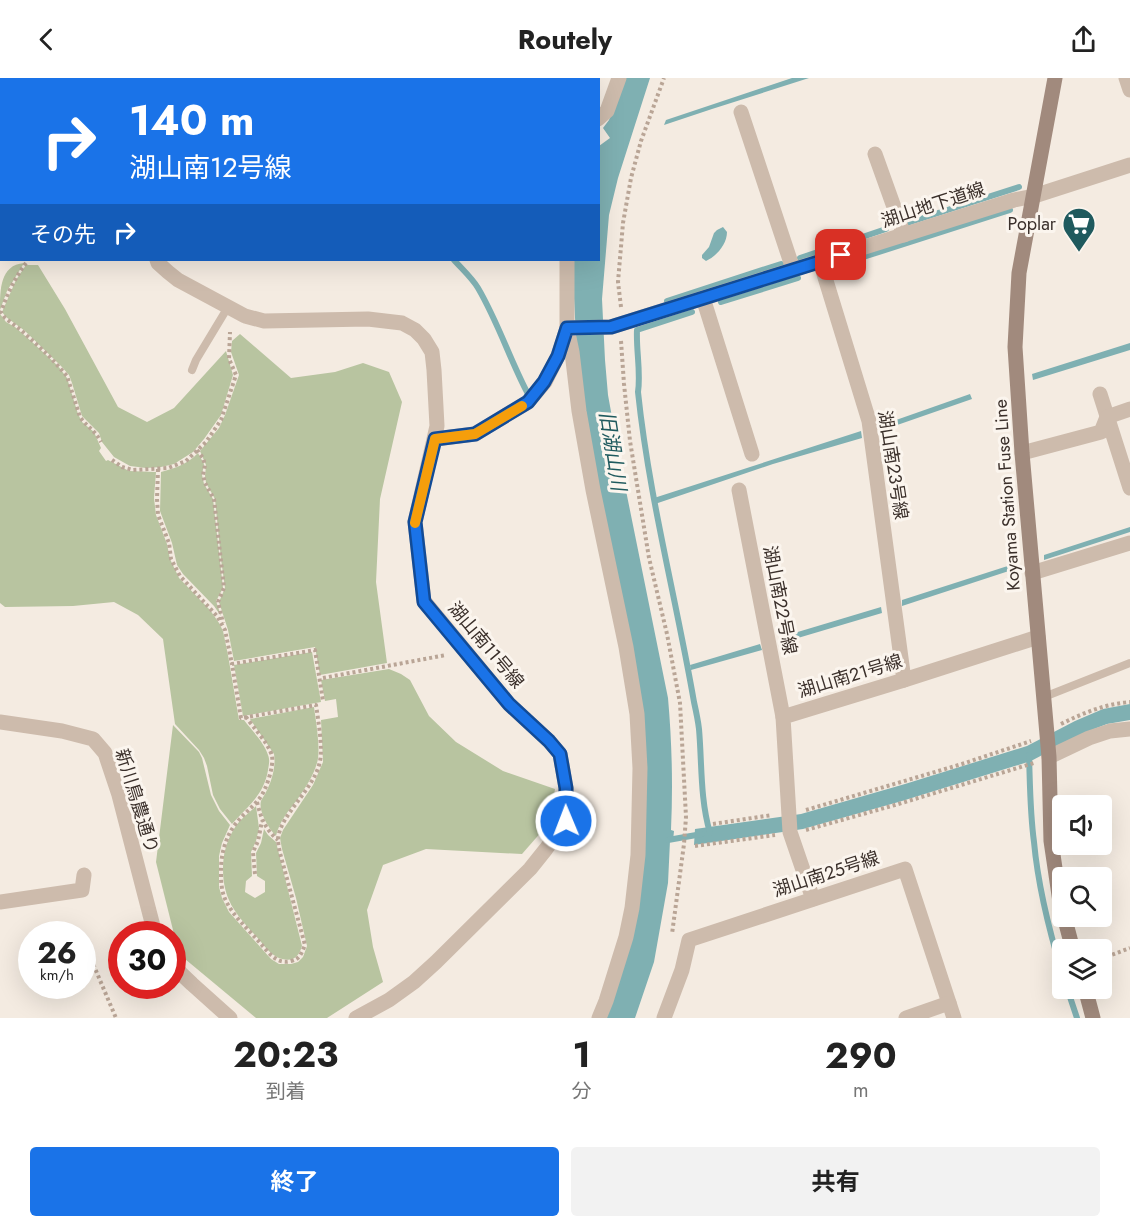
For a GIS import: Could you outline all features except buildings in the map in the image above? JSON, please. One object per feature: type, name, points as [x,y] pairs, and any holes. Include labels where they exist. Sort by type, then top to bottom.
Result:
[{"type":"main road","name":"Koyama Station Fuse Line","points":[[1055,78],[1019,273],[1015,347],[1049,757],[1051,842],[1055,867]]},
{"type":"main road","points":[[1088,999],[1093,1018]]},
{"type":"street","points":[[600,117],[608,111],[619,78]]},
{"type":"street","points":[[1126,78],[1130,90]]},
{"type":"street","points":[[741,112],[793,269]]},
{"type":"street","points":[[875,154],[904,235]]},
{"type":"street","name":"湖山地下道線","points":[[572,328],[616,326],[1130,165]]},
{"type":"street","name":"湖山南11号線","points":[[157,261],[178,280],[245,316],[264,321],[368,318],[402,322],[424,339],[432,352],[437,408],[435,439],[415,522],[424,602],[509,704],[560,754],[566,788],[566,821],[530,869],[414,982],[390,1000],[356,1018]]},
{"type":"street","points":[[567,261],[572,352],[579,411],[624,637],[637,714],[640,768],[638,855],[632,908],[626,937],[599,1018]]},
{"type":"street","name":"湖山南23号線","points":[[820,261],[869,421],[904,680]]},
{"type":"street","points":[[703,298],[752,454]]},
{"type":"street","points":[[435,439],[475,434],[528,402],[544,382],[572,328]]},
{"type":"street","points":[[1100,394],[1130,488]]},
{"type":"street","points":[[1107,417],[1130,410]]},
{"type":"street","points":[[1022,453],[1101,432],[1107,417]]},
{"type":"street","name":"湖山南22号線","points":[[739,490],[783,717]]},
{"type":"street","points":[[1032,573],[1130,543]]},
{"type":"street","name":"湖山南21号線","points":[[813,898],[790,833],[783,717],[1038,637]]},
{"type":"street","name":"新川鳥農通り","points":[[0,722],[62,731],[93,739],[105,753],[119,795],[152,921]]},
{"type":"street","points":[[1049,757],[1089,738],[1110,731],[1130,729]]},
{"type":"street","name":"湖山南25号線","points":[[664,1018],[682,970],[689,940],[905,869],[952,1011]]},
{"type":"street","points":[[0,902],[82,890],[84,875]]},
{"type":"street","points":[[186,978],[230,1018]]},
{"type":"street","points":[[906,1018],[952,1011]]},
{"type":"lane","points":[[192,370],[196,360],[231,308]]},
{"type":"lane","points":[[1044,697],[1130,663]]},
{"type":"path","points":[[664,78],[641,141],[631,178],[623,224],[618,282],[621,304],[616,326],[630,441],[649,558],[667,633],[680,703],[686,817],[671,940]]},
{"type":"path","points":[[26,262],[15,279],[1,312],[4,318],[21,330],[67,376],[80,417],[95,431],[101,442]]},
{"type":"path","points":[[112,460],[133,470],[168,468],[186,461],[206,442],[221,420],[236,375],[229,352],[231,308]]},
{"type":"path","points":[[197,450],[205,465],[203,476],[205,483],[214,499],[224,588],[218,602],[232,664],[240,718],[316,705],[321,761],[312,782],[280,829],[278,840],[305,945],[296,960],[286,962],[275,959],[231,910],[220,886],[221,860],[232,828],[257,802],[272,768],[272,756],[268,747],[246,717]]},
{"type":"path","points":[[158,469],[158,515],[169,543],[171,559],[180,576],[212,610],[223,626]]},
{"type":"path","points":[[232,664],[315,650],[324,701]]},
{"type":"path","points":[[322,678],[465,650]]},
{"type":"path","points":[[713,824],[788,814],[952,767],[1028,743],[1094,709],[1130,702]]},
{"type":"path","points":[[695,846],[790,833],[904,802],[1049,757]]},
{"type":"path","points":[[257,802],[262,821],[278,840]]},
{"type":"path","points":[[255,873],[253,852],[262,821]]},
{"type":"path","points":[[1112,955],[1130,948]]},
{"type":"path","points":[[96,971],[116,1018]]},
{"type":"green space","points":[[24,263],[7,291],[0,310],[1,287],[6,273],[10,268]]},
{"type":"green space","points":[[26,265],[38,265],[65,309],[118,407],[147,422],[174,408],[226,351],[233,375],[221,415],[193,452],[174,464],[146,468],[130,466],[114,457],[102,442],[99,433],[82,416],[69,375],[25,331],[2,312],[16,280]]},
{"type":"green space","points":[[0,314],[6,322],[15,327],[58,366],[67,378],[78,414],[82,422],[94,432],[101,448],[99,451],[106,461],[129,471],[156,472],[154,498],[156,515],[170,559],[179,578],[210,610],[223,631],[239,720],[244,720],[258,737],[269,757],[263,786],[254,800],[232,824],[220,809],[213,795],[204,758],[175,724],[163,639],[138,615],[114,602],[73,606],[5,607],[0,603]]},
{"type":"green space","points":[[240,334],[291,378],[335,372],[363,363],[389,372],[402,402],[380,499],[376,582],[387,663],[320,675],[315,647],[234,661],[228,630],[219,602],[225,588],[215,499],[206,483],[206,465],[200,451],[219,428],[239,375],[231,352],[232,341]]},
{"type":"green space","points":[[198,453],[204,464],[202,475],[204,484],[213,499],[223,588],[216,601],[221,616],[177,565],[172,543],[160,511],[161,472],[186,463]]},
{"type":"green space","points":[[312,652],[321,702],[243,716],[234,665]]},
{"type":"green space","points":[[389,669],[401,674],[410,680],[429,716],[456,742],[503,771],[555,789],[550,822],[522,854],[426,849],[383,865],[367,910],[373,947],[383,982],[327,1018],[256,1018],[186,960],[186,921],[171,921],[156,862],[173,725],[199,752],[211,795],[219,811],[230,825],[219,856],[219,887],[229,912],[271,959],[279,964],[298,962],[303,957],[307,946],[280,838],[313,785],[323,762],[321,720],[338,717],[336,699],[325,701],[321,680]]},
{"type":"green space","points":[[314,707],[318,744],[317,763],[308,782],[282,821],[276,836],[265,820],[260,805],[273,773],[274,754],[250,719]]},
{"type":"green space","points":[[256,806],[259,828],[251,852],[252,876],[246,881],[245,892],[255,898],[265,892],[265,881],[257,876],[256,853],[264,829],[276,842],[302,946],[298,955],[290,960],[274,955],[266,948],[231,905],[225,889],[223,864],[227,844],[236,826]]},
{"type":"water","name":"旧湖山川","points":[[625,78],[650,78],[618,178],[609,215],[602,299],[608,395],[668,698],[672,764],[671,830],[674,831],[673,841],[670,841],[668,883],[654,962],[635,1018],[605,1018],[645,820],[598,485],[577,356],[572,261],[600,261],[600,145],[610,138],[603,128],[609,120]]},
{"type":"water","points":[[792,78],[809,78],[664,125],[666,120]]},
{"type":"water","points":[[723,227],[727,236],[723,245],[706,261],[702,255],[709,247],[714,233]]},
{"type":"water","points":[[1130,343],[1130,350],[1033,380],[1032,374]]},
{"type":"water","points":[[970,394],[972,399],[880,431],[879,426]]},
{"type":"water","points":[[861,431],[862,438],[773,464],[655,504],[654,498]]},
{"type":"water","points":[[1130,527],[1130,532],[1044,560],[1044,555]]},
{"type":"water","points":[[1017,563],[1018,568],[902,606],[902,600]]},
{"type":"water","points":[[881,607],[882,613],[781,643],[781,637]]},
{"type":"water","points":[[760,644],[762,650],[691,670],[690,665]]},
{"type":"water","points":[[1130,704],[1130,720],[1107,724],[1084,733],[1031,761],[803,829],[694,845],[695,829],[801,814],[1027,746],[1103,709]]},
{"type":"waterway","points":[[907,223],[1019,187]]},
{"type":"waterway","points":[[835,266],[1010,210]]},
{"type":"waterway","points":[[800,258],[886,229]]},
{"type":"waterway","points":[[455,261],[478,288],[528,394]]},
{"type":"waterway","points":[[667,301],[781,264]]},
{"type":"waterway","points":[[721,302],[798,278]]},
{"type":"waterway","points":[[692,312],[637,330],[638,392],[656,509],[698,722],[703,794],[710,833]]},
{"type":"waterway","points":[[1029,755],[1032,820],[1038,875],[1052,939]]},
{"type":"waterway","points":[[668,840],[702,834]]},
{"type":"waterway","points":[[1071,999],[1077,1018]]},
{"type":"slow traffic","points":[[415,523],[435,439],[475,434],[522,406]]},
{"type":"place","name":"Poplar","points":[[1079,253]]},
{"type":"route","points":[[566,821],[566,788],[560,754],[509,704],[424,602],[415,522],[435,439],[475,434],[528,402],[544,382],[558,356],[567,328],[611,327],[841,255]]}]
